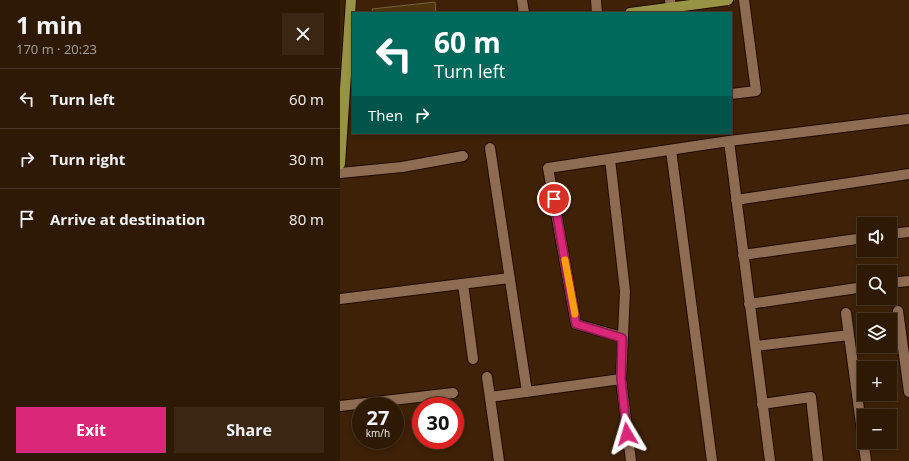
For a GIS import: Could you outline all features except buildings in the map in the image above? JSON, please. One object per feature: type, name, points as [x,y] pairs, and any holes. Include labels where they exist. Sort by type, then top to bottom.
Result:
[{"type":"main road","points":[[340,164],[344,62],[350,50],[351,0]]},
{"type":"main road","points":[[637,12],[728,0]]},
{"type":"street","points":[[522,0],[524,12]]},
{"type":"street","points":[[596,0],[597,12]]},
{"type":"street","points":[[732,94],[756,91],[744,0]]},
{"type":"street","points":[[622,338],[576,324],[548,168],[729,142],[909,119]]},
{"type":"street","points":[[729,142],[770,461]]},
{"type":"street","points":[[490,148],[527,392]]},
{"type":"street","points":[[671,150],[712,461]]},
{"type":"street","points":[[340,173],[402,167],[463,156]]},
{"type":"street","points":[[610,159],[626,292],[622,338],[621,379],[631,461]]},
{"type":"street","points":[[736,200],[909,174]]},
{"type":"street","points":[[897,233],[909,232]]},
{"type":"street","points":[[743,255],[857,239]]},
{"type":"street","points":[[340,298],[510,278]]},
{"type":"street","points":[[897,282],[909,281]]},
{"type":"street","points":[[463,284],[473,359]]},
{"type":"street","points":[[749,304],[857,288]]},
{"type":"street","points":[[898,311],[909,392]]},
{"type":"street","points":[[846,313],[866,461]]},
{"type":"street","points":[[755,346],[849,335]]},
{"type":"street","points":[[487,376],[499,461]]},
{"type":"street","points":[[490,397],[621,379]]},
{"type":"street","points":[[340,406],[453,393]]},
{"type":"street","points":[[762,404],[811,397],[818,461]]},
{"type":"slow traffic","points":[[565,260],[575,314]]},
{"type":"route","points":[[554,199],[576,324],[622,338],[621,379],[627,434]]}]
